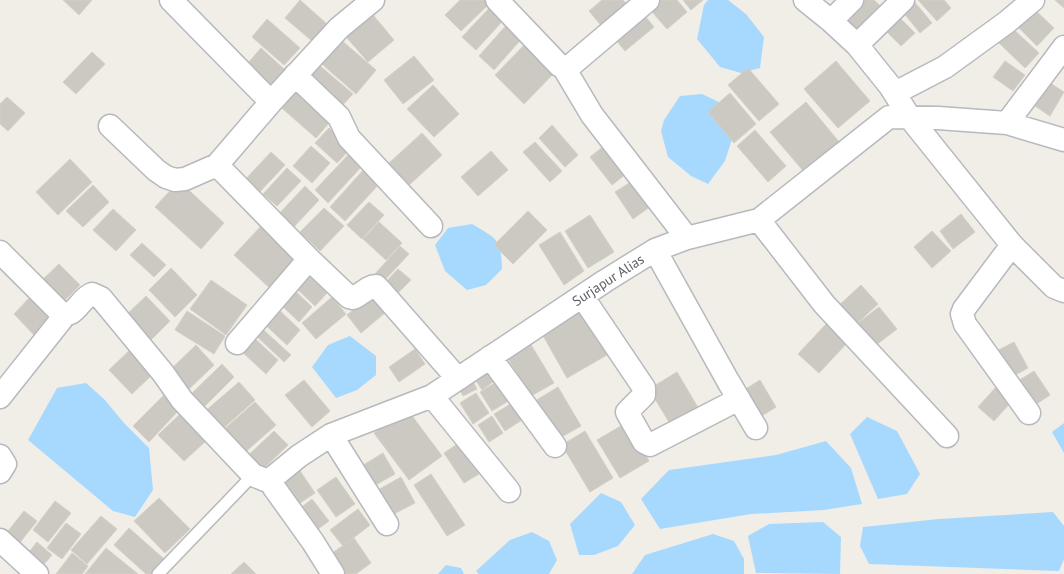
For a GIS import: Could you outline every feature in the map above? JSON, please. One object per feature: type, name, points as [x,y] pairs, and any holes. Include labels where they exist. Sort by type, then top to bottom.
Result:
[{"type":"street","points":[[171,0],[271,102]]},
{"type":"street","points":[[110,126],[156,170],[166,177],[175,180],[185,179],[217,165],[271,102],[339,28],[373,0]]},
{"type":"street","points":[[497,0],[564,68],[592,115],[686,238]]},
{"type":"street","points":[[564,68],[570,66],[648,0]]},
{"type":"street","points":[[805,0],[857,45],[910,118],[1012,245],[1054,287],[1064,291]]},
{"type":"street","points":[[831,21],[852,0]]},
{"type":"street","points":[[857,45],[903,0]]},
{"type":"street","points":[[894,94],[945,67],[1006,22],[1032,0]]},
{"type":"street","points":[[1007,123],[1064,47]]},
{"type":"street","points":[[295,76],[339,117],[349,138],[432,226]]},
{"type":"street","name":"Surjapur Alias","points":[[261,479],[271,479],[299,456],[331,435],[432,396],[582,296],[655,250],[686,238],[759,220],[889,117],[1007,123],[1064,140]]},
{"type":"street","points":[[217,165],[349,297],[353,298],[372,286],[376,286],[458,379]]},
{"type":"street","points":[[759,220],[824,304],[947,436]]},
{"type":"street","points":[[1012,245],[962,314],[965,324],[1029,413]]},
{"type":"street","points":[[655,250],[756,428]]},
{"type":"street","points":[[0,252],[60,313],[65,315]]},
{"type":"street","points":[[238,343],[309,259]]},
{"type":"street","points":[[0,398],[65,315],[72,313],[87,295],[92,294],[101,298],[163,373],[182,400],[261,479],[270,485],[313,542],[333,574]]},
{"type":"street","points":[[582,296],[644,388],[644,395],[627,412],[644,442],[650,445],[739,399]]},
{"type":"street","points":[[490,357],[555,446]]},
{"type":"street","points":[[432,396],[509,490]]},
{"type":"street","points":[[331,435],[387,524]]},
{"type":"street","points":[[0,456],[4,464],[0,472]]},
{"type":"street","points":[[0,540],[37,574]]},
{"type":"lane","points":[[158,574],[261,479]]},
{"type":"water","points":[[708,0],[728,0],[746,14],[764,37],[760,68],[741,73],[720,67],[697,39],[704,5]]},
{"type":"water","points":[[702,94],[729,107],[733,136],[725,161],[708,184],[691,176],[668,157],[661,131],[664,120],[680,96]]},
{"type":"water","points":[[472,224],[488,233],[499,245],[502,269],[486,285],[467,290],[445,271],[435,245],[448,228]]},
{"type":"water","points":[[350,336],[376,356],[376,375],[357,390],[336,398],[312,367],[328,345]]},
{"type":"water","points":[[86,383],[104,399],[124,423],[149,448],[153,490],[135,517],[113,511],[28,440],[57,388]]},
{"type":"water","points":[[867,417],[897,431],[920,474],[907,494],[878,499],[850,434]]},
{"type":"water","points":[[1064,423],[1064,453],[1052,432]]},
{"type":"water","points":[[826,441],[851,468],[862,504],[824,510],[751,514],[660,529],[641,499],[669,470],[776,455]]},
{"type":"water","points":[[601,493],[621,502],[635,525],[618,546],[594,555],[579,555],[570,524]]},
{"type":"water","points":[[1053,512],[1064,526],[1064,559],[1059,571],[869,564],[860,546],[863,527],[939,519]]},
{"type":"water","points":[[823,522],[841,537],[840,574],[756,573],[748,536],[769,524]]},
{"type":"water","points":[[532,532],[549,541],[557,560],[549,574],[479,574],[476,571],[510,540]]},
{"type":"water","points":[[713,534],[734,541],[744,559],[744,574],[632,574],[645,555]]},
{"type":"water","points":[[446,565],[461,568],[464,574],[438,574]]},
{"type":"building","points":[[63,0],[92,0],[79,15]]},
{"type":"building","points":[[300,0],[327,24],[312,41],[285,18]]},
{"type":"building","points":[[460,0],[486,0],[490,3],[461,31],[445,15]]},
{"type":"building","points":[[602,0],[623,0],[629,7],[604,29],[589,11]]},
{"type":"building","points":[[654,0],[677,0],[687,12],[667,29],[647,6]]},
{"type":"building","points":[[683,0],[703,0],[691,10]]},
{"type":"building","points":[[857,0],[874,0],[887,12],[859,41],[837,21]]},
{"type":"building","points":[[913,0],[932,23],[920,33],[898,6]]},
{"type":"building","points":[[918,0],[944,0],[951,8],[937,21]]},
{"type":"building","points":[[1055,0],[1064,0],[1064,8]]},
{"type":"building","points":[[495,2],[509,14],[476,50],[462,37]]},
{"type":"building","points":[[368,9],[394,40],[368,62],[341,31]]},
{"type":"building","points":[[1034,9],[1054,28],[1037,46],[1017,26]]},
{"type":"building","points":[[641,11],[654,27],[625,51],[612,35]]},
{"type":"building","points":[[895,13],[915,33],[901,46],[881,26]]},
{"type":"building","points":[[267,19],[300,48],[284,65],[252,37]]},
{"type":"building","points":[[510,21],[525,35],[494,70],[479,56]]},
{"type":"building","points":[[1011,27],[1039,53],[1025,68],[997,41]]},
{"type":"building","points":[[334,34],[376,70],[356,94],[314,57]]},
{"type":"building","points":[[530,39],[559,68],[524,104],[495,75]]},
{"type":"building","points":[[261,48],[285,70],[267,91],[243,69]]},
{"type":"building","points":[[92,52],[105,64],[76,94],[63,82]]},
{"type":"building","points":[[414,56],[434,80],[403,104],[384,80]]},
{"type":"building","points":[[313,60],[353,94],[337,111],[298,77]]},
{"type":"building","points":[[836,61],[870,101],[838,128],[804,89]]},
{"type":"building","points":[[1005,61],[1025,75],[1013,91],[993,77]]},
{"type":"building","points":[[748,68],[779,104],[759,121],[728,85]]},
{"type":"building","points":[[1044,79],[1064,92],[1050,116],[1029,102]]},
{"type":"building","points":[[294,80],[335,116],[316,138],[275,102]]},
{"type":"building","points":[[433,85],[459,114],[434,137],[407,109]]},
{"type":"building","points":[[730,93],[756,124],[734,143],[708,112]]},
{"type":"building","points":[[7,97],[25,113],[8,131],[0,124],[0,104]]},
{"type":"building","points":[[806,102],[840,143],[805,173],[770,132]]},
{"type":"building","points":[[552,125],[578,155],[565,167],[539,138]]},
{"type":"building","points":[[329,128],[351,148],[337,163],[315,143]]},
{"type":"building","points":[[755,130],[786,166],[768,182],[737,146]]},
{"type":"building","points":[[422,133],[442,155],[409,185],[389,163]]},
{"type":"building","points":[[535,142],[562,171],[550,182],[523,152]]},
{"type":"building","points":[[311,146],[330,163],[312,183],[293,166]]},
{"type":"building","points":[[604,146],[626,174],[612,185],[590,157]]},
{"type":"building","points":[[491,151],[508,170],[478,196],[461,177]]},
{"type":"building","points":[[271,152],[285,165],[256,196],[242,183]]},
{"type":"building","points":[[350,153],[363,165],[328,203],[315,190]]},
{"type":"building","points":[[70,159],[92,182],[58,215],[36,192]]},
{"type":"building","points":[[366,167],[381,182],[345,221],[330,207]]},
{"type":"building","points":[[287,168],[301,181],[277,206],[263,194]]},
{"type":"building","points":[[634,180],[651,206],[633,219],[615,192]]},
{"type":"building","points":[[179,181],[224,223],[201,249],[155,207]]},
{"type":"building","points":[[93,185],[109,202],[83,227],[66,211]]},
{"type":"building","points":[[305,186],[319,200],[291,230],[276,217]]},
{"type":"building","points":[[369,202],[384,215],[362,239],[347,225]]},
{"type":"building","points":[[324,208],[344,226],[320,251],[300,232]]},
{"type":"building","points":[[113,209],[136,230],[116,251],[93,230]]},
{"type":"building","points":[[528,211],[547,230],[513,264],[494,245]]},
{"type":"building","points":[[961,214],[975,232],[953,249],[940,231]]},
{"type":"building","points":[[590,215],[614,252],[588,268],[565,231]]},
{"type":"building","points":[[379,222],[402,243],[386,260],[363,239]]},
{"type":"building","points":[[262,225],[301,262],[274,292],[234,255]]},
{"type":"building","points":[[932,231],[951,251],[932,268],[914,247]]},
{"type":"building","points":[[560,232],[584,271],[564,285],[539,245]]},
{"type":"building","points":[[142,243],[166,265],[154,277],[130,255]]},
{"type":"building","points":[[400,246],[409,254],[382,283],[374,275]]},
{"type":"building","points":[[59,264],[80,285],[58,307],[37,285]]},
{"type":"building","points":[[171,268],[197,295],[175,317],[149,290]]},
{"type":"building","points":[[398,269],[411,280],[395,296],[383,285]]},
{"type":"building","points":[[303,270],[327,293],[315,306],[291,283]]},
{"type":"building","points":[[211,280],[247,305],[226,335],[190,309]]},
{"type":"building","points":[[861,285],[878,304],[852,328],[834,310]]},
{"type":"building","points":[[291,287],[312,307],[299,322],[277,301]]},
{"type":"building","points":[[371,295],[386,312],[361,333],[347,315]]},
{"type":"building","points":[[31,296],[53,319],[35,336],[14,314]]},
{"type":"building","points":[[146,296],[170,321],[148,343],[123,318]]},
{"type":"building","points":[[332,297],[346,314],[316,339],[302,323]]},
{"type":"building","points":[[275,306],[300,330],[287,345],[261,321]]},
{"type":"building","points":[[879,307],[897,329],[876,345],[858,323]]},
{"type":"building","points":[[582,309],[607,355],[567,378],[541,332]]},
{"type":"building","points":[[187,311],[225,336],[214,354],[175,330]]},
{"type":"building","points":[[827,323],[848,342],[819,373],[798,354]]},
{"type":"building","points":[[257,324],[291,355],[284,362],[251,331]]},
{"type":"building","points":[[251,335],[278,360],[266,374],[239,349]]},
{"type":"building","points":[[527,338],[554,383],[531,396],[504,352]]},
{"type":"building","points":[[1014,342],[1028,368],[1006,380],[991,354]]},
{"type":"building","points":[[196,345],[214,365],[187,391],[168,372]]},
{"type":"building","points":[[133,347],[156,371],[132,394],[109,370]]},
{"type":"building","points":[[415,349],[425,364],[399,382],[389,367]]},
{"type":"building","points":[[222,364],[234,377],[198,413],[185,400]]},
{"type":"building","points":[[488,366],[497,379],[482,390],[473,376]]},
{"type":"building","points":[[1034,371],[1050,395],[1029,409],[1013,384]]},
{"type":"building","points":[[677,372],[700,411],[672,427],[649,389]]},
{"type":"building","points":[[470,376],[477,389],[463,396],[456,383]]},
{"type":"building","points":[[304,380],[330,411],[312,427],[285,395]]},
{"type":"building","points":[[760,380],[776,407],[757,419],[741,392]]},
{"type":"building","points":[[498,381],[510,400],[492,411],[480,392]]},
{"type":"building","points":[[239,382],[255,400],[219,432],[203,413]]},
{"type":"building","points":[[997,386],[1013,400],[994,421],[978,407]]},
{"type":"building","points":[[558,387],[581,426],[558,439],[535,401]]},
{"type":"building","points":[[476,393],[489,413],[473,424],[460,403]]},
{"type":"building","points":[[165,394],[180,409],[149,442],[133,426]]},
{"type":"building","points":[[255,402],[276,425],[242,455],[221,432]]},
{"type":"building","points":[[514,402],[525,418],[505,431],[494,414]]},
{"type":"building","points":[[407,409],[442,456],[409,480],[374,433]]},
{"type":"building","points":[[181,413],[207,440],[184,461],[158,435]]},
{"type":"building","points":[[492,416],[503,433],[489,442],[478,425]]},
{"type":"building","points":[[626,423],[649,461],[620,478],[597,440]]},
{"type":"building","points":[[274,431],[288,445],[256,476],[242,461]]},
{"type":"building","points":[[585,431],[613,478],[590,492],[562,445]]},
{"type":"building","points":[[459,443],[479,474],[464,483],[444,453]]},
{"type":"building","points":[[383,453],[395,474],[372,487],[360,467]]},
{"type":"building","points":[[296,465],[315,493],[291,509],[272,482]]},
{"type":"building","points":[[431,474],[465,525],[447,536],[414,485]]},
{"type":"building","points":[[336,477],[355,504],[336,517],[317,490]]},
{"type":"building","points":[[401,477],[415,503],[392,515],[378,490]]},
{"type":"building","points":[[159,498],[190,529],[165,553],[134,521]]},
{"type":"building","points":[[312,499],[329,521],[310,535],[294,513]]},
{"type":"building","points":[[55,501],[71,513],[48,542],[33,530]]},
{"type":"building","points":[[358,509],[370,525],[343,546],[330,530]]},
{"type":"building","points":[[24,511],[37,521],[18,545],[5,535]]},
{"type":"building","points":[[101,516],[117,529],[87,564],[71,550]]},
{"type":"building","points":[[66,523],[81,534],[62,559],[47,548]]},
{"type":"building","points":[[129,528],[164,559],[151,574],[146,574],[114,545]]},
{"type":"building","points":[[354,538],[371,563],[356,574],[336,574],[325,558]]},
{"type":"building","points":[[37,542],[52,555],[39,570],[25,557]]},
{"type":"building","points":[[106,548],[138,574],[85,574]]},
{"type":"building","points":[[72,553],[88,566],[82,574],[56,574]]},
{"type":"building","points":[[244,562],[256,574],[231,574]]}]
